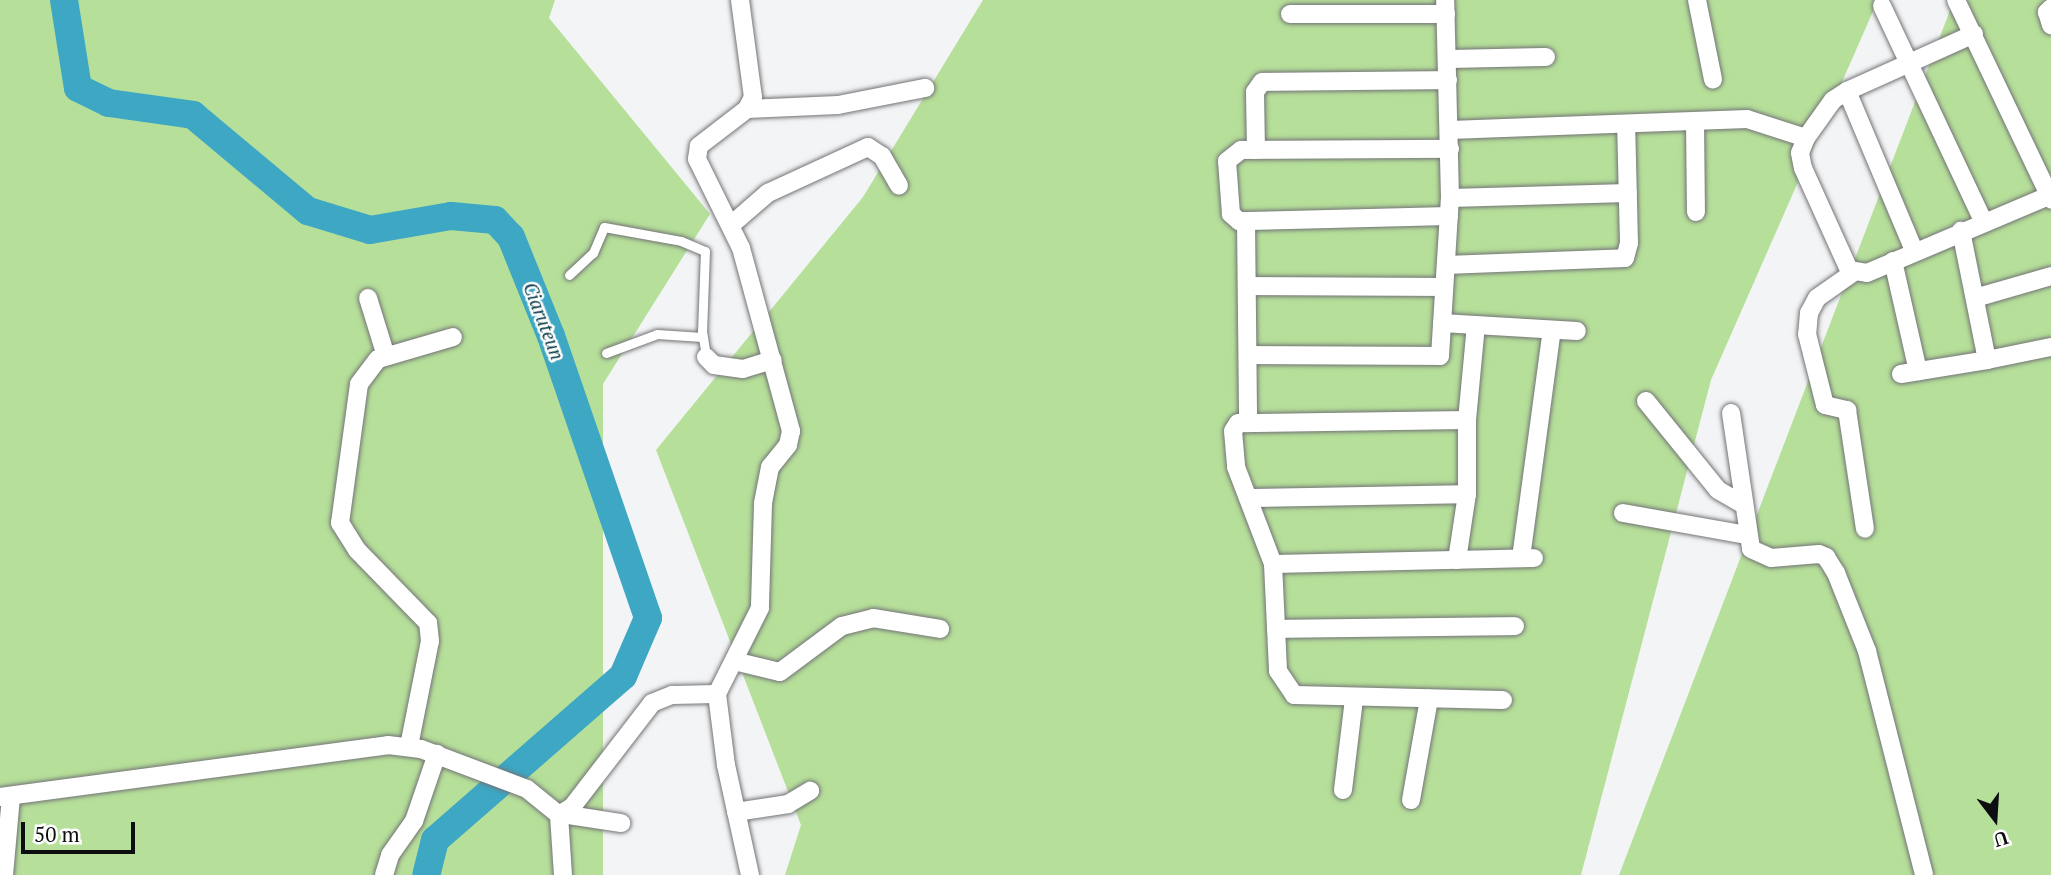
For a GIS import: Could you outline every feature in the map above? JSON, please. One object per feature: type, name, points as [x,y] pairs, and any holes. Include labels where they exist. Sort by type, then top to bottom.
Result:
[{"type":"street","points":[[740,0],[753,84],[747,108]]},
{"type":"street","points":[[1697,0],[1713,79]]},
{"type":"street","points":[[1865,530],[1847,410],[1825,405],[1807,334],[1809,313],[1817,298],[1854,272],[1867,273],[1983,221],[2050,197],[1956,0]]},
{"type":"street","points":[[1882,6],[1983,221]]},
{"type":"street","points":[[1248,355],[1440,356],[1450,149],[1446,7],[1290,14]]},
{"type":"street","points":[[2051,8],[2047,12],[2051,25]]},
{"type":"street","points":[[1854,272],[1803,168],[1800,153],[1806,138],[1833,100],[1847,91],[1974,34]]},
{"type":"street","points":[[1447,60],[1546,57]]},
{"type":"street","points":[[1256,150],[1255,92],[1262,82],[1448,80]]},
{"type":"street","points":[[750,875],[736,812],[717,694],[760,608],[763,504],[770,467],[788,445],[791,431],[774,360],[731,225],[702,178],[697,159],[699,146],[747,108],[838,104],[925,88]]},
{"type":"street","points":[[1847,91],[1914,250]]},
{"type":"street","points":[[1450,130],[1747,119],[1806,138]]},
{"type":"street","points":[[1695,121],[1696,212]]},
{"type":"street","points":[[1446,265],[1617,261],[1628,252],[1626,124]]},
{"type":"street","points":[[731,225],[768,193],[868,147],[882,156],[899,185]]},
{"type":"street","points":[[1450,149],[1235,152],[1227,161],[1232,218],[1246,221],[1628,193]]},
{"type":"street","points":[[1246,221],[1249,286],[1248,423]]},
{"type":"street","points":[[1961,231],[1987,360]]},
{"type":"street","points":[[1893,261],[1910,373],[2051,347]]},
{"type":"street","points":[[1975,298],[2051,276]]},
{"type":"street","points":[[1249,286],[1444,287]]},
{"type":"street","points":[[368,298],[386,356]]},
{"type":"street","points":[[1442,323],[1577,331]]},
{"type":"street","points":[[1457,560],[1467,494],[1467,420],[1476,325]]},
{"type":"street","points":[[1273,564],[1527,558],[1552,330]]},
{"type":"street","points":[[409,746],[430,641],[428,622],[357,551],[340,523],[359,384],[378,359],[453,337]]},
{"type":"street","points":[[706,357],[714,365],[743,369],[774,360]]},
{"type":"street","points":[[1646,401],[1718,490],[1742,504]]},
{"type":"street","points":[[1731,413],[1746,535],[1751,549],[1763,556],[1819,554],[1831,564],[1867,651],[1924,875]]},
{"type":"street","points":[[1467,420],[1238,423],[1233,431],[1236,467],[1273,564],[1278,671],[1294,695],[1354,699],[1503,699]]},
{"type":"street","points":[[1248,498],[1467,494]]},
{"type":"street","points":[[1623,513],[1746,535]]},
{"type":"street","points":[[734,662],[780,672],[842,626],[873,618],[940,629]]},
{"type":"street","points":[[1276,629],[1515,626]]},
{"type":"street","points":[[563,875],[561,815],[652,703],[672,695],[717,694]]},
{"type":"street","points":[[1343,790],[1354,699]]},
{"type":"street","points":[[1411,800],[1429,699]]},
{"type":"street","points":[[4,875],[5,797],[372,745],[409,746],[437,754],[527,789],[561,815],[621,823]]},
{"type":"street","points":[[384,875],[390,855],[414,821],[437,754]]},
{"type":"street","points":[[736,812],[788,804],[810,790]]},
{"type":"lane","points":[[569,275],[593,253],[604,227],[681,241],[705,251],[702,337],[706,357]]},
{"type":"lane","points":[[606,353],[657,334],[702,337]]},
{"type":"green space","points":[[0,0],[555,0],[549,18],[710,214],[603,384],[603,875],[0,875]]},
{"type":"green space","points":[[983,0],[1878,0],[1711,380],[1581,875],[785,875],[801,825],[656,450],[863,197]]},
{"type":"green space","points":[[1954,0],[2051,0],[2051,875],[1619,875]]},
{"type":"waterway","name":"Ciaruteun","points":[[64,0],[78,88],[109,103],[193,115],[308,211],[370,230],[451,216],[495,220],[511,237],[551,336],[648,618],[623,676],[435,840],[426,875]]}]
